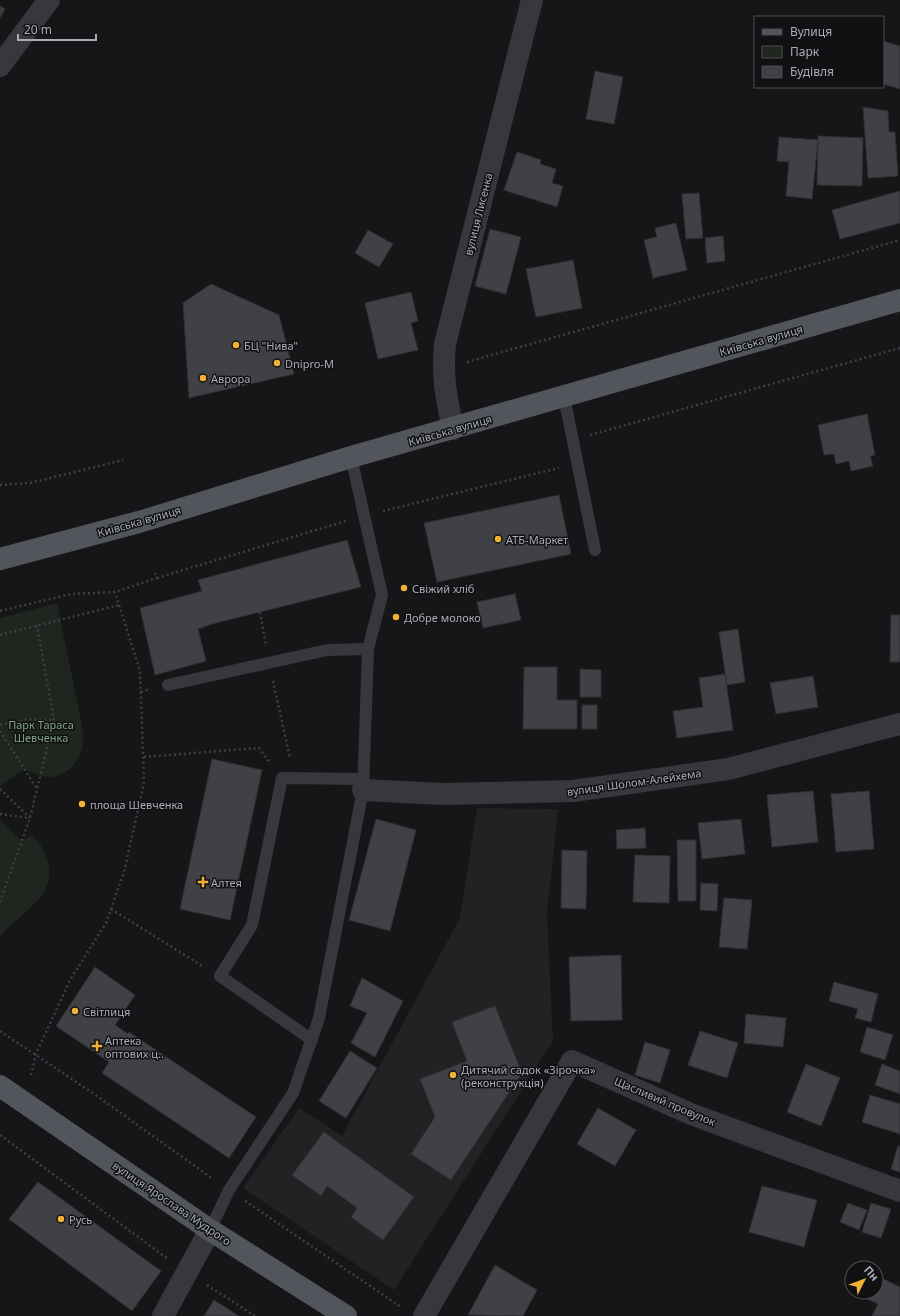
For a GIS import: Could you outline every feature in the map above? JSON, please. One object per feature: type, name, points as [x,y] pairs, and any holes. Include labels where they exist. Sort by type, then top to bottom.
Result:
[{"type":"main road","name":"Київська вулиця","points":[[0,559],[139,522],[351,457],[900,300]]},
{"type":"main road","name":"вулиця Ярослава Мудрого","points":[[0,1086],[210,1230],[346,1316]]},
{"type":"street","points":[[0,66],[49,0]]},
{"type":"street","name":"вулиця Лисенка","points":[[453,429],[442,369],[444,344],[532,0]]},
{"type":"street","name":"вулиця Шолом-Алейхема","points":[[363,784],[443,794],[573,791],[728,769],[900,724]]},
{"type":"street","name":"Щасливий провулок","points":[[424,1316],[572,1061],[691,1114],[900,1191]]},
{"type":"street","points":[[163,1316],[210,1230]]},
{"type":"lane","points":[[564,397],[595,550]]},
{"type":"lane","points":[[210,1230],[229,1190],[293,1093],[320,1018],[363,784],[368,649],[382,595],[351,457]]},
{"type":"lane","points":[[168,685],[327,650],[368,649]]},
{"type":"lane","points":[[312,1040],[220,976],[252,925],[288,778],[363,784]]},
{"type":"path","points":[[466,363],[900,240]]},
{"type":"path","points":[[572,440],[900,348]]},
{"type":"path","points":[[0,485],[30,483],[123,460]]},
{"type":"path","points":[[0,611],[71,594],[115,592],[157,578],[155,573]]},
{"type":"path","points":[[31,1075],[36,1054],[70,980],[106,923],[124,872],[144,783],[140,671],[115,592]]},
{"type":"path","points":[[0,635],[119,605]]},
{"type":"path","points":[[260,612],[288,778]]},
{"type":"path","points":[[0,902],[30,818],[54,720],[37,625]]},
{"type":"path","points":[[0,725],[28,719],[54,720]]},
{"type":"path","points":[[0,731],[37,789]]},
{"type":"path","points":[[144,757],[259,748],[288,778]]},
{"type":"path","points":[[0,790],[30,818]]},
{"type":"path","points":[[0,814],[30,818]]},
{"type":"path","points":[[111,909],[220,976]]},
{"type":"path","points":[[0,1031],[97,1096],[229,1190],[402,1307]]},
{"type":"path","points":[[0,1135],[187,1273],[255,1316]]},
{"type":"shaded area","name":"Дитячий садок «Зірочка» (реконструкція)","points":[[477,808],[558,809],[547,913],[553,1041],[394,1290],[243,1188],[299,1108],[342,1136],[460,918]]},
{"type":"green space","name":"Парк Тараса Шевченка","points":[[57,603],[83,731],[80,754],[72,766],[59,775],[44,777],[24,769],[0,786],[0,618]]},
{"type":"green space","points":[[0,821],[22,841],[32,835],[38,842],[47,858],[49,879],[39,898],[7,929],[0,938]]},
{"type":"building","points":[[0,6],[5,9],[0,18]]},
{"type":"building","points":[[884,41],[900,46],[900,89],[884,84]]},
{"type":"building","points":[[595,71],[623,77],[614,124],[586,119]]},
{"type":"building","points":[[863,107],[888,111],[889,132],[895,132],[898,176],[868,178]]},
{"type":"building","points":[[818,136],[863,138],[862,186],[817,185]]},
{"type":"building","points":[[779,137],[818,140],[812,199],[786,196],[789,162],[777,161]]},
{"type":"building","points":[[517,152],[541,160],[540,164],[556,169],[552,183],[563,186],[557,207],[504,190]]},
{"type":"building","points":[[900,191],[900,223],[840,239],[832,210]]},
{"type":"building","points":[[699,193],[703,238],[686,239],[682,194]]},
{"type":"building","points":[[676,223],[687,270],[653,278],[644,240],[657,237],[655,228]]},
{"type":"building","points":[[490,229],[521,237],[506,294],[475,286]]},
{"type":"building","points":[[368,230],[393,244],[379,267],[355,253]]},
{"type":"building","points":[[723,236],[725,261],[707,263],[705,238]]},
{"type":"building","points":[[573,260],[582,308],[536,317],[526,269]]},
{"type":"building","name":"БЦ \"Нива\"","points":[[211,284],[279,315],[294,374],[189,398],[183,303]]},
{"type":"building","points":[[411,292],[418,321],[411,323],[418,350],[378,359],[365,303]]},
{"type":"building","points":[[867,414],[875,455],[870,456],[873,466],[851,471],[849,461],[836,464],[834,454],[824,455],[818,425]]},
{"type":"building","name":"АТБ-Маркет","points":[[559,495],[571,554],[437,582],[424,523]]},
{"type":"building","points":[[347,540],[361,587],[212,624],[198,629],[206,661],[155,675],[140,608],[202,591],[198,580]]},
{"type":"building","points":[[515,594],[521,620],[483,628],[477,602]]},
{"type":"building","points":[[891,615],[900,615],[900,662],[890,662]]},
{"type":"building","points":[[738,629],[745,682],[727,685],[719,632]]},
{"type":"building","points":[[524,667],[557,667],[557,700],[577,700],[577,729],[523,729]]},
{"type":"building","points":[[580,669],[601,670],[601,697],[580,697]]},
{"type":"building","points":[[725,674],[733,730],[677,738],[673,711],[703,707],[699,678]]},
{"type":"building","points":[[813,676],[818,707],[776,714],[770,683]]},
{"type":"building","points":[[582,705],[597,705],[597,729],[582,729]]},
{"type":"building","points":[[212,759],[262,770],[230,920],[180,909]]},
{"type":"building","points":[[813,791],[818,842],[772,847],[767,795]]},
{"type":"building","points":[[869,791],[874,849],[836,852],[831,794]]},
{"type":"building","points":[[376,819],[416,830],[390,931],[349,920]]},
{"type":"building","points":[[741,819],[745,854],[702,859],[698,823]]},
{"type":"building","points":[[645,828],[646,848],[617,849],[616,830]]},
{"type":"building","points":[[677,840],[696,840],[696,901],[678,901]]},
{"type":"building","points":[[562,850],[587,851],[586,909],[561,908]]},
{"type":"building","points":[[635,855],[670,856],[669,903],[633,902]]},
{"type":"building","points":[[701,883],[718,884],[717,911],[700,910]]},
{"type":"building","points":[[724,898],[752,900],[747,949],[719,947]]},
{"type":"building","points":[[621,955],[622,1020],[571,1021],[569,957]]},
{"type":"building","points":[[95,967],[135,995],[115,1025],[128,1034],[129,1032],[256,1117],[229,1158],[102,1073],[109,1062],[56,1026]]},
{"type":"building","points":[[362,978],[403,1001],[375,1057],[351,1043],[367,1013],[350,1006]]},
{"type":"building","points":[[834,982],[878,994],[871,1022],[855,1018],[858,1009],[829,1001]]},
{"type":"building","points":[[495,1006],[522,1073],[451,1180],[411,1154],[435,1117],[420,1079],[467,1061],[452,1022]]},
{"type":"building","points":[[746,1014],[786,1018],[783,1047],[744,1043]]},
{"type":"building","points":[[867,1027],[893,1035],[885,1060],[860,1052]]},
{"type":"building","points":[[700,1031],[738,1043],[727,1078],[688,1065]]},
{"type":"building","points":[[645,1042],[670,1050],[660,1083],[635,1075]]},
{"type":"building","points":[[350,1051],[377,1068],[346,1118],[319,1101]]},
{"type":"building","points":[[806,1064],[840,1078],[821,1126],[787,1112]]},
{"type":"building","points":[[882,1064],[900,1071],[900,1094],[875,1085]]},
{"type":"building","points":[[870,1095],[900,1104],[900,1134],[862,1122]]},
{"type":"building","points":[[598,1108],[636,1130],[615,1166],[577,1144]]},
{"type":"building","points":[[324,1132],[414,1197],[383,1240],[351,1217],[357,1208],[327,1186],[321,1196],[292,1175]]},
{"type":"building","points":[[898,1146],[900,1146],[900,1172],[891,1169]]},
{"type":"building","points":[[38,1182],[161,1271],[132,1311],[9,1219]]},
{"type":"building","points":[[762,1186],[817,1200],[804,1247],[749,1232]]},
{"type":"building","points":[[848,1203],[867,1210],[859,1230],[840,1222]]},
{"type":"building","points":[[871,1203],[891,1209],[881,1238],[862,1232]]},
{"type":"building","points":[[495,1265],[537,1290],[523,1316],[468,1315]]},
{"type":"building","points":[[884,1279],[900,1287],[900,1316],[872,1316],[878,1304],[869,1300],[884,1300]]},
{"type":"building","points":[[214,1300],[239,1316],[204,1316]]},
{"type":"place","name":"БЦ \"Нива\"","points":[[236,345]]},
{"type":"place","name":"Dnipro-M","points":[[277,363]]},
{"type":"place","name":"Аврора","points":[[203,378]]},
{"type":"place","name":"АТБ-Маркет","points":[[498,539]]},
{"type":"place","name":"Свіжий хліб","points":[[404,588]]},
{"type":"place","name":"Добре молоко","points":[[396,617]]},
{"type":"place","name":"площа Шевченка","points":[[82,804]]},
{"type":"place","name":"Алтея","points":[[203,882]]},
{"type":"place","name":"Світлиця","points":[[75,1011]]},
{"type":"place","name":"Аптека оптових ц‥","points":[[97,1046]]},
{"type":"place","name":"Дитячий садок «Зірочка» (реконструкція)","points":[[453,1075]]},
{"type":"place","name":"Русь","points":[[61,1219]]}]
